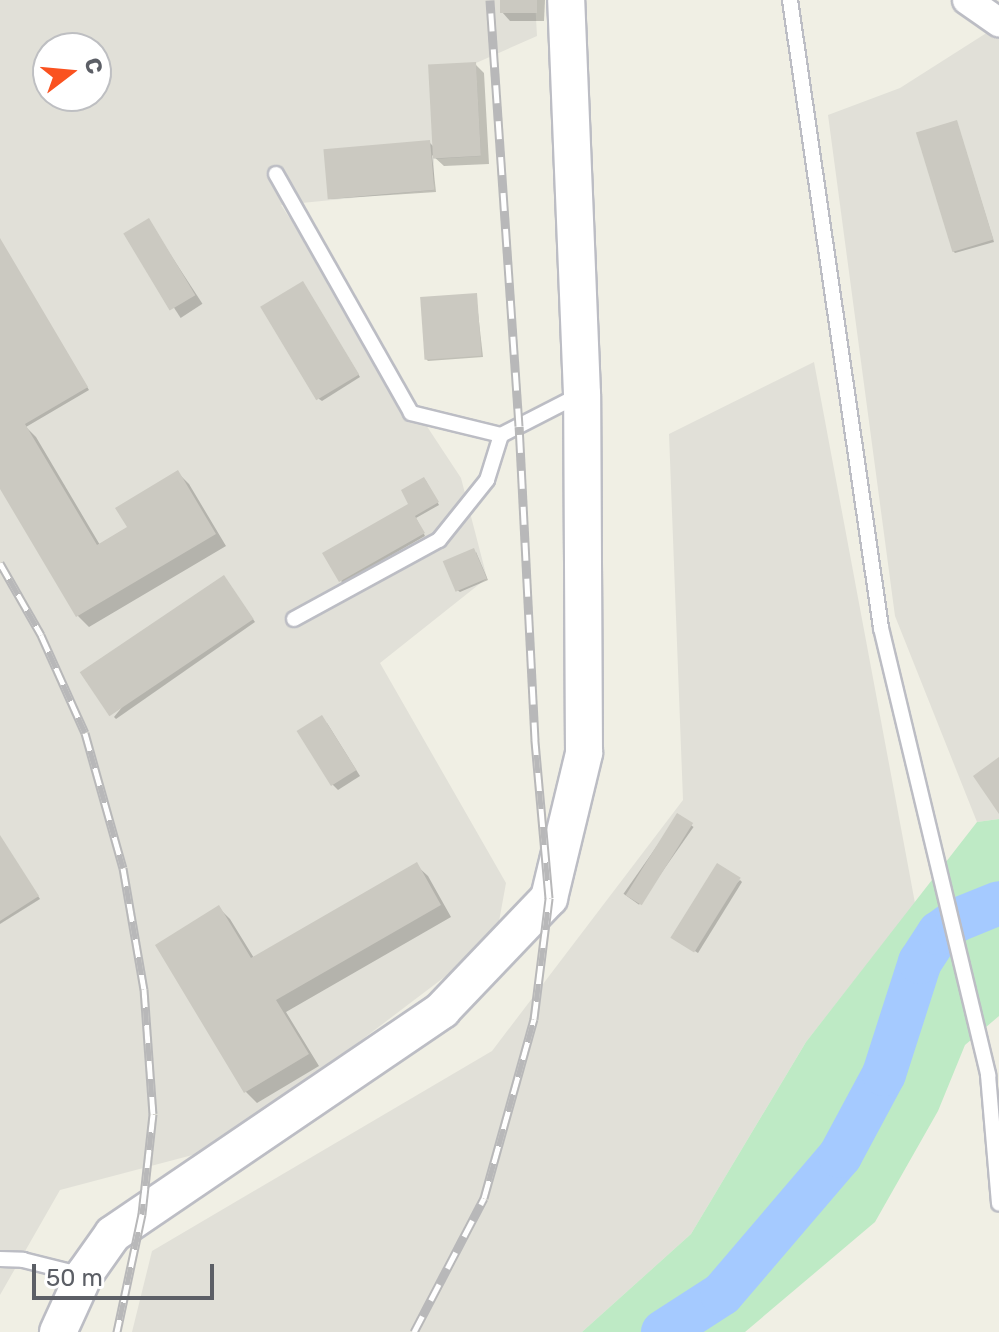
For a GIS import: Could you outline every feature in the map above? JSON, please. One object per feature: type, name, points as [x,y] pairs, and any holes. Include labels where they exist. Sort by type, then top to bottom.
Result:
[{"type":"street","points":[[58,1332],[84,1275],[113,1234],[442,1010],[549,898],[584,753],[582,394],[566,0]]},
{"type":"street","points":[[967,0],[999,22]]},
{"type":"lane","points":[[790,0],[881,628],[988,1075],[999,1204]]},
{"type":"lane","points":[[276,174],[411,413],[501,435],[582,394]]},
{"type":"lane","points":[[294,619],[439,540],[487,480],[501,435]]},
{"type":"lane","points":[[0,1259],[23,1260],[84,1275]]},
{"type":"shaded area","points":[[0,0],[535,0],[537,36],[476,63],[481,156],[434,159],[434,190],[281,205],[461,478],[487,578],[380,663],[506,883],[496,938],[219,1148],[60,1190],[0,1295]]},
{"type":"shaded area","points":[[999,25],[999,819],[977,822],[895,616],[828,115],[900,88]]},
{"type":"shaded area","points":[[814,362],[915,903],[806,1042],[691,1234],[582,1332],[132,1332],[152,1251],[492,1051],[683,800],[669,434]]},
{"type":"green space","points":[[999,819],[999,1016],[965,1045],[938,1111],[875,1222],[745,1332],[582,1332],[691,1234],[806,1042],[977,822]]},
{"type":"building","points":[[500,0],[537,0],[537,13],[500,13]]},
{"type":"building","points":[[476,62],[481,156],[433,158],[428,65]]},
{"type":"building","points":[[957,120],[994,240],[952,252],[916,133]]},
{"type":"building","points":[[430,140],[434,190],[328,199],[323,149]]},
{"type":"building","points":[[149,218],[195,295],[170,311],[123,233]]},
{"type":"building","points":[[0,238],[88,387],[25,424],[97,545],[127,527],[115,508],[178,470],[216,534],[76,617],[0,489]]},
{"type":"building","points":[[303,281],[359,374],[316,400],[260,307]]},
{"type":"building","points":[[477,293],[481,356],[425,360],[420,297]]},
{"type":"building","points":[[424,477],[439,502],[415,516],[425,533],[339,582],[322,553],[408,504],[401,490]]},
{"type":"building","points":[[474,548],[487,578],[456,592],[443,561]]},
{"type":"building","points":[[224,575],[254,619],[109,716],[80,672]]},
{"type":"building","points":[[322,715],[356,770],[331,786],[297,731]]},
{"type":"building","points":[[999,757],[999,814],[973,776]]},
{"type":"building","points":[[677,813],[693,823],[642,905],[626,895]]},
{"type":"building","points":[[0,835],[39,896],[0,921]]},
{"type":"building","points":[[417,862],[441,905],[276,1000],[309,1054],[244,1093],[155,945],[219,905],[251,958]]},
{"type":"building","points":[[717,863],[741,878],[694,952],[670,938]]},
{"type":"waterway","points":[[663,1332],[722,1294],[840,1156],[884,1074],[920,962],[939,933],[957,920],[999,903]]},
{"type":"railway","points":[[414,1332],[484,1198],[534,1019],[549,898],[535,740],[519,426],[490,0]]},
{"type":"railway","points":[[0,563],[41,635],[85,733],[123,868],[144,989],[153,1114],[142,1214],[117,1332]]}]
